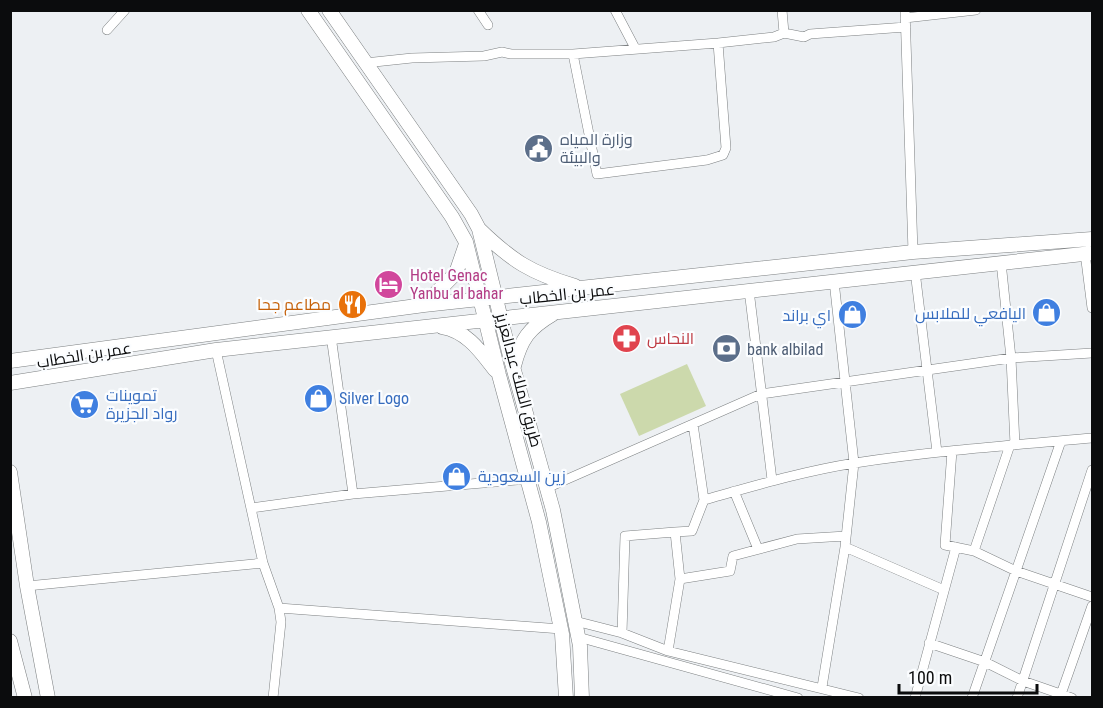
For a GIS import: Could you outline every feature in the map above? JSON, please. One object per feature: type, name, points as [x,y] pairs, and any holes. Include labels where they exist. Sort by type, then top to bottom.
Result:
[{"type":"street","points":[[107,30],[124,10]]},
{"type":"street","name":"طريق الملك عبدالعزيز","points":[[308,10],[452,217],[466,242],[539,522],[561,629],[566,698]]},
{"type":"street","name":"طريق الملك عبدالعزيز","points":[[329,10],[471,214],[479,230],[513,368],[547,488],[578,637],[582,698]]},
{"type":"street","points":[[478,10],[488,25]]},
{"type":"street","points":[[615,10],[635,48]]},
{"type":"street","points":[[782,10],[784,33]]},
{"type":"street","points":[[365,63],[412,58],[484,56],[502,52],[573,54],[718,43],[774,37],[784,33],[804,37],[810,34],[906,18],[976,10]]},
{"type":"street","points":[[906,18],[913,252]]},
{"type":"street","points":[[573,54],[597,174],[707,160],[723,154],[726,148],[718,43]]},
{"type":"street","points":[[479,230],[503,252],[523,266],[579,288]]},
{"type":"street","name":"عمر بن الخطاب","points":[[10,362],[424,304],[913,252],[1092,238]]},
{"type":"street","points":[[424,304],[456,273],[466,242]]},
{"type":"street","points":[[1089,253],[1092,308]]},
{"type":"street","name":"عمر بن الخطاب","points":[[10,383],[216,350],[331,336],[1089,253]]},
{"type":"street","points":[[974,551],[1012,445],[1011,358],[1001,262]]},
{"type":"street","points":[[915,271],[937,452]]},
{"type":"street","points":[[822,687],[845,547],[854,463],[834,281]]},
{"type":"street","points":[[749,290],[772,480]]},
{"type":"street","points":[[513,368],[519,349],[531,328],[556,311]]},
{"type":"street","points":[[431,325],[450,328],[470,340],[499,375]]},
{"type":"street","points":[[331,336],[353,494]]},
{"type":"street","points":[[216,350],[262,563],[279,608],[281,622],[273,698]]},
{"type":"street","points":[[547,488],[761,394],[1011,358],[1092,353]]},
{"type":"street","points":[[622,633],[625,536],[692,531],[704,500],[693,424]]},
{"type":"street","points":[[704,500],[772,480],[854,463],[937,452],[1092,438]]},
{"type":"street","points":[[972,698],[1061,441]]},
{"type":"street","points":[[952,451],[945,545],[974,551],[1016,571],[1092,597]]},
{"type":"street","points":[[1017,698],[1092,470]]},
{"type":"street","points":[[10,472],[27,586],[48,698]]},
{"type":"street","points":[[251,508],[353,494],[529,479]]},
{"type":"street","points":[[734,491],[758,549]]},
{"type":"street","points":[[668,651],[680,579],[675,532]]},
{"type":"street","points":[[680,579],[730,571],[733,556],[758,549],[797,539],[846,536]]},
{"type":"street","points":[[845,547],[944,590]]},
{"type":"street","points":[[915,698],[956,547]]},
{"type":"street","points":[[27,586],[262,563]]},
{"type":"street","points":[[1060,696],[1092,606]]},
{"type":"street","points":[[279,608],[561,629]]},
{"type":"street","points":[[575,621],[622,633],[668,651],[822,687],[859,698]]},
{"type":"street","points":[[578,637],[761,693],[798,698]]},
{"type":"street","points":[[10,640],[25,698]]},
{"type":"street","points":[[929,643],[985,662],[1060,696],[1072,698]]},
{"type":"green space","points":[[687,364],[706,406],[639,436],[620,394]]},
{"type":"place","name":"وزارة المياه والبيئة","points":[[539,148]]},
{"type":"place","name":"Hotel Genac Yanbu al bahar","points":[[389,284]]},
{"type":"place","name":"مطاعم جحا","points":[[352,304]]},
{"type":"place","name":"اليافعي للملابس","points":[[1047,313]]},
{"type":"place","name":"اي براند","points":[[852,315]]},
{"type":"place","name":"النحاس","points":[[626,338]]},
{"type":"place","name":"bank albilad","points":[[726,349]]},
{"type":"place","name":"Silver Logo","points":[[318,398]]},
{"type":"place","name":"تموينات رواد الجزيرة","points":[[85,404]]},
{"type":"place","name":"زين السعودية","points":[[457,476]]}]
